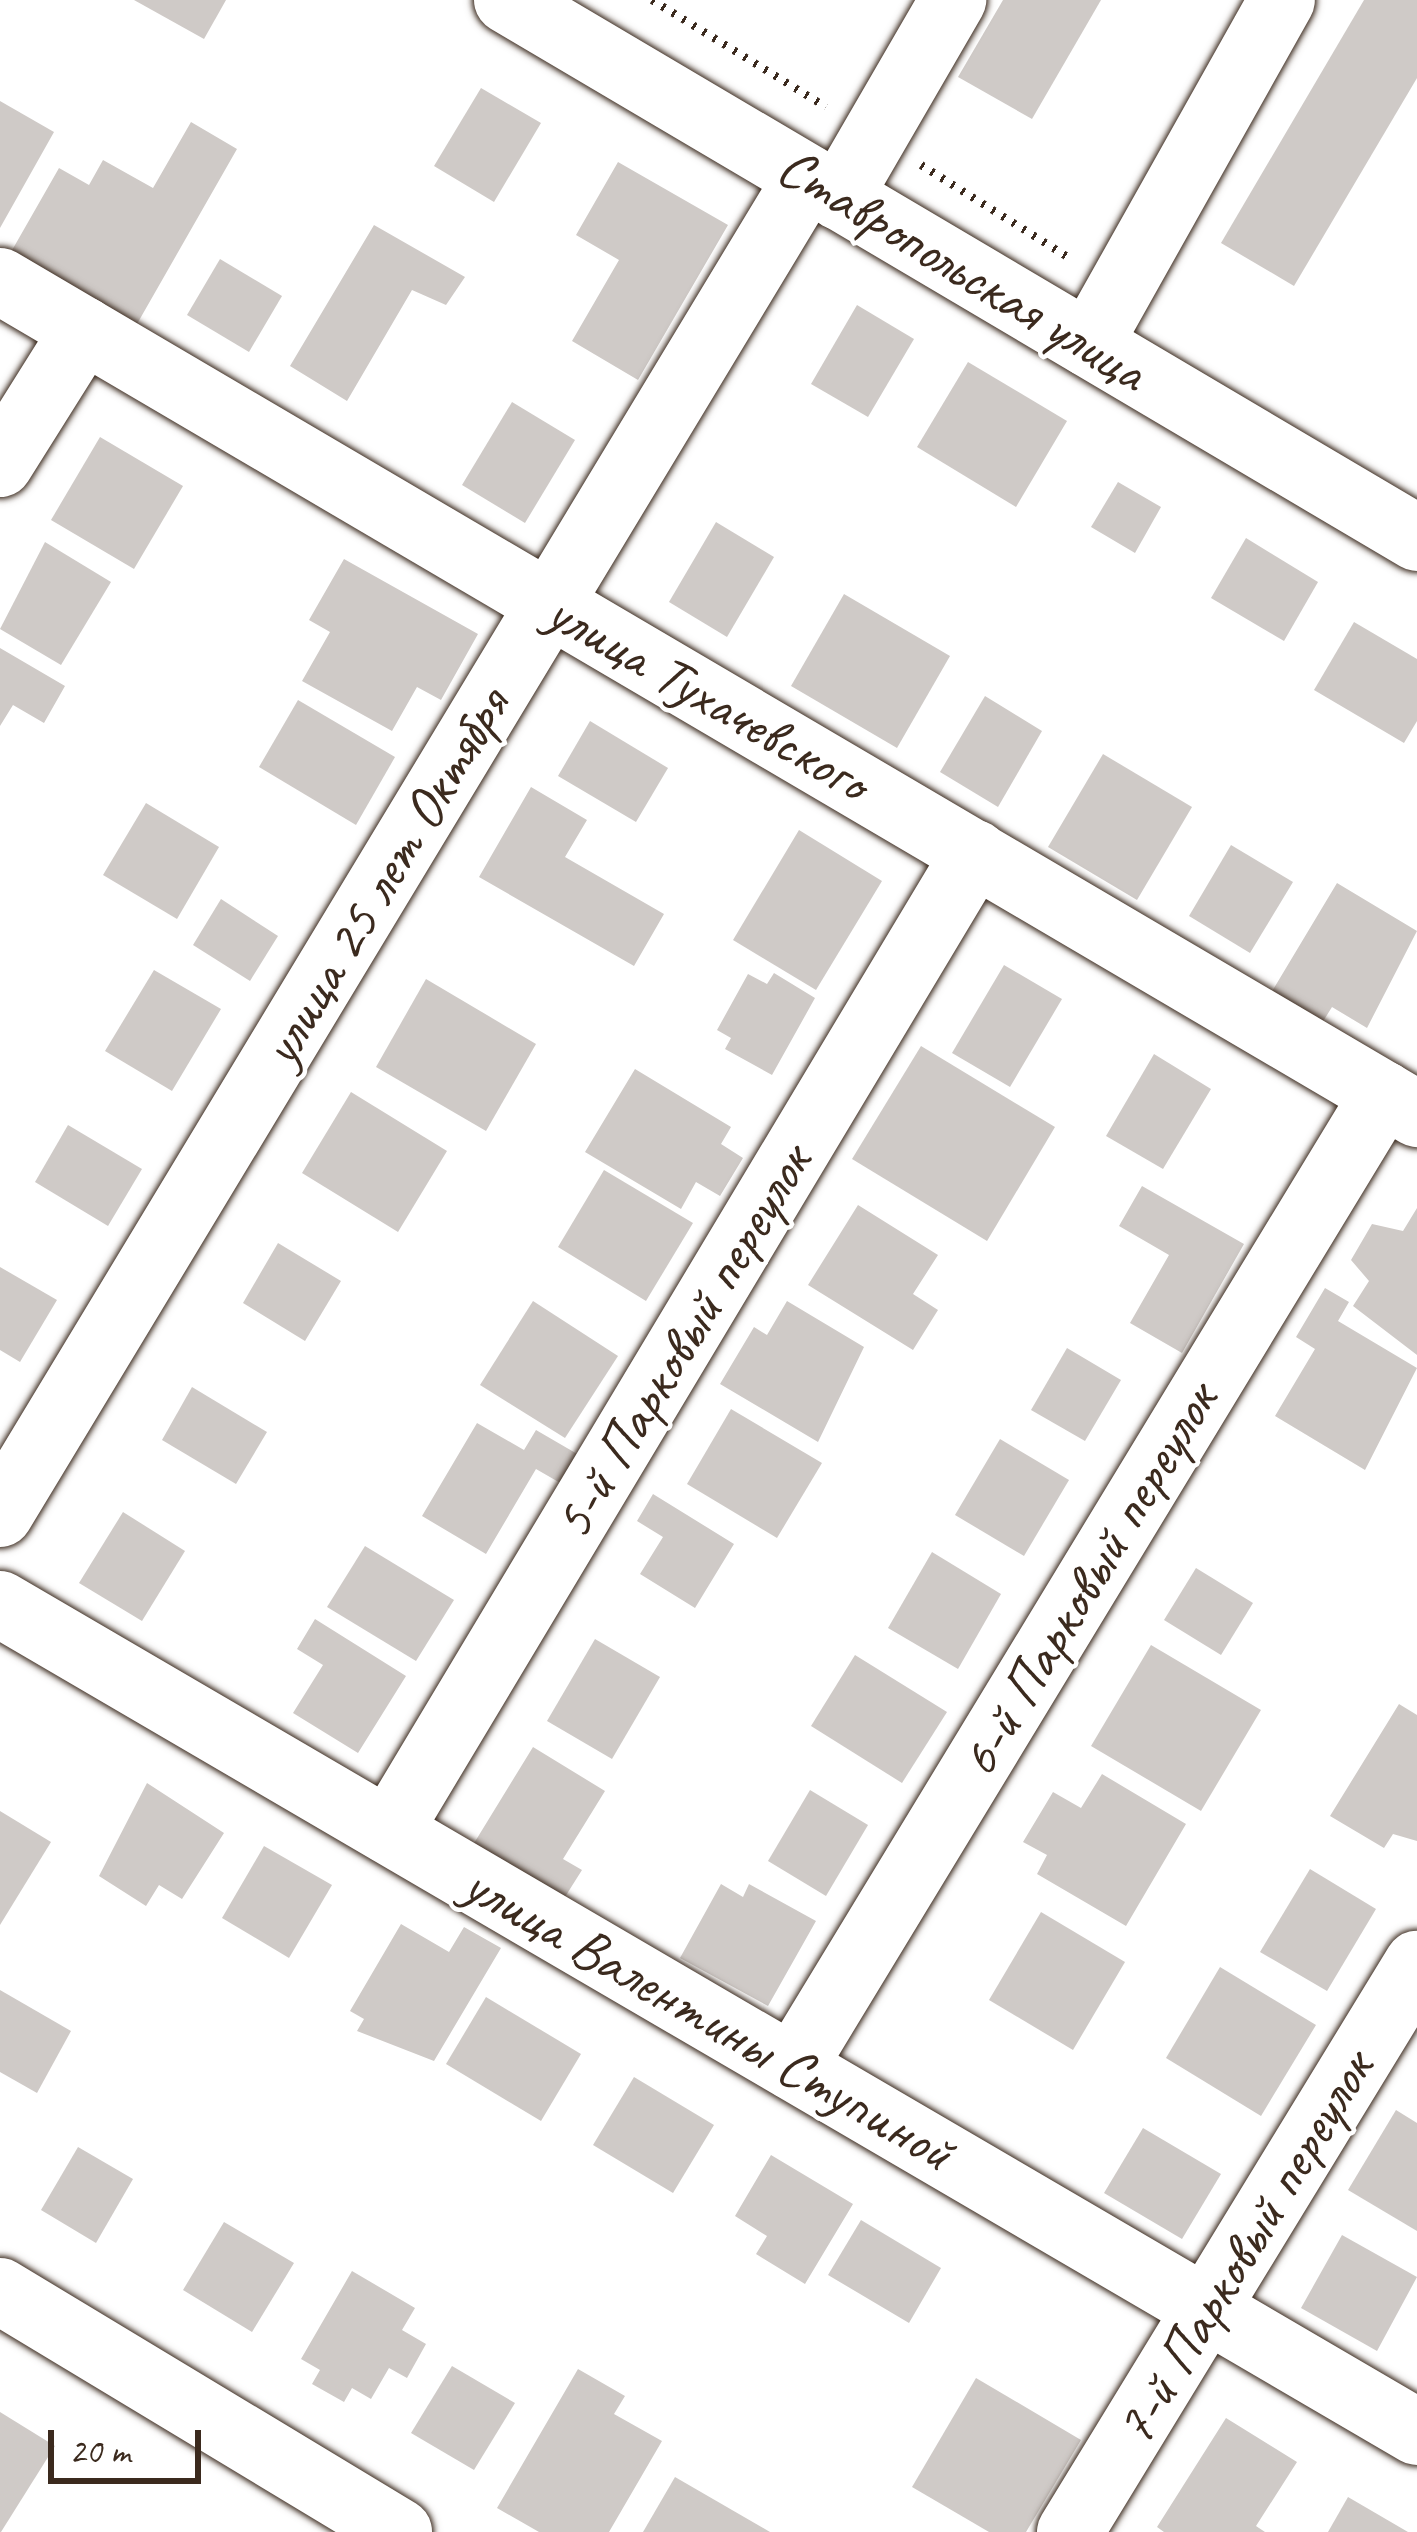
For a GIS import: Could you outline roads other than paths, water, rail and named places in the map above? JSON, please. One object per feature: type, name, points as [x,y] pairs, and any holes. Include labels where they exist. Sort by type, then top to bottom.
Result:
[{"type":"street","name":"Ставропольская улица","points":[[507,0],[587,20],[823,187],[1104,316],[1417,538]]},
{"type":"street","name":"улица 25 лет Октября","points":[[0,1514],[549,604],[823,187],[874,136],[953,0]]},
{"type":"street","points":[[1104,316],[1282,0]]},
{"type":"street","name":"улица Тухачевского","points":[[0,280],[1400,1104]]},
{"type":"street","points":[[0,464],[84,330]]},
{"type":"street","name":"5-й Парковый переулок","points":[[388,1831],[975,853]]},
{"type":"street","name":"6-й Парковый переулок","points":[[793,2067],[1400,1104]]},
{"type":"street","name":"улица Валентины Ступиной","points":[[0,1604],[1417,2432]]},
{"type":"street","name":"7-й Парковый переулок","points":[[1070,2532],[1417,1964]]},
{"type":"street","points":[[0,2291],[399,2532]]}]
